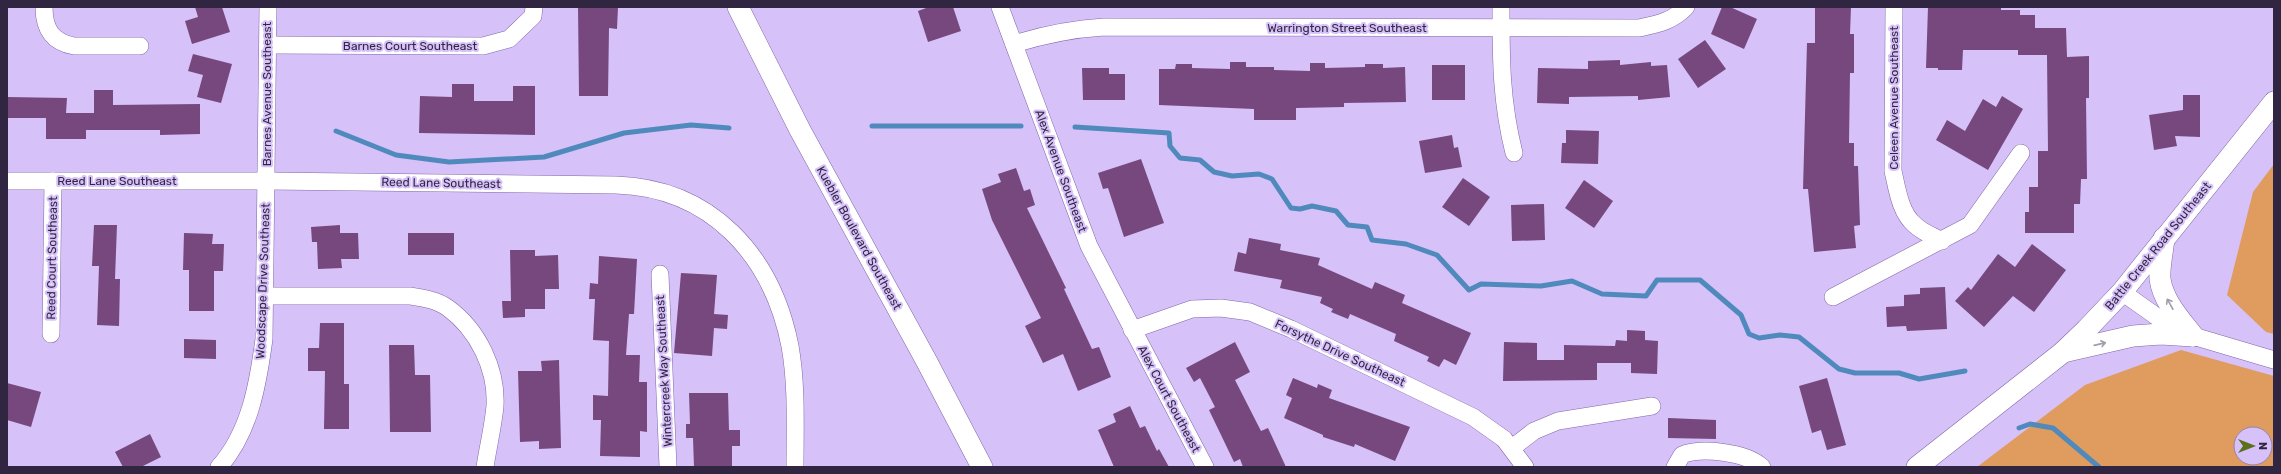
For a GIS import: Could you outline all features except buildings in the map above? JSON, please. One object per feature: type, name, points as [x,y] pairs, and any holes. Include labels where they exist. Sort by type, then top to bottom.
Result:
[{"type":"main road","name":"Kuebler Boulevard Southeast","points":[[738,7],[803,137],[927,362],[982,467]]},
{"type":"main road","name":"Battle Creek Road Southeast","points":[[1917,467],[2062,353],[2122,292],[2274,102]]},
{"type":"main road","points":[[2164,238],[2160,278],[2162,286],[2172,308],[2193,336]]},
{"type":"main road","points":[[2062,353],[2133,336],[2161,334],[2193,336]]},
{"type":"street","points":[[44,7],[47,29],[54,38],[65,44],[74,46],[140,46]]},
{"type":"street","name":"Barnes Avenue Southeast","points":[[266,181],[268,7]]},
{"type":"street","name":"Barnes Court Southeast","points":[[268,45],[476,47],[509,39],[533,16],[534,7]]},
{"type":"street","name":"Alex Avenue Southeast","points":[[1000,7],[1089,246],[1132,330]]},
{"type":"street","points":[[1502,7],[1502,88],[1505,116],[1514,153]]},
{"type":"street","name":"Celeen Avenue Southeast","points":[[1894,7],[1893,171],[1897,189],[1908,217],[1915,225],[1942,241]]},
{"type":"street","name":"Warrington Street Southeast","points":[[1014,44],[1048,33],[1074,28],[1104,27],[1639,28],[1664,23],[1683,10]]},
{"type":"street","points":[[1833,297],[1970,225],[2021,153]]},
{"type":"street","name":"Reed Lane Southeast","points":[[7,181],[266,181],[616,185],[659,190],[686,200],[709,213],[744,246],[755,259],[773,292],[790,347],[794,396],[795,467]]},
{"type":"street","name":"Reed Court Southeast","points":[[51,334],[53,181]]},
{"type":"street","name":"Woodscape Drive Southeast","points":[[219,467],[237,442],[252,403],[260,372],[264,339],[266,181]]},
{"type":"street","name":"Wintercreek Way Southeast","points":[[660,274],[668,467]]},
{"type":"street","points":[[2122,292],[2167,324],[2193,336],[2274,360]]},
{"type":"street","points":[[265,296],[410,296],[430,300],[447,308],[475,335],[485,355],[492,376],[495,406],[484,467]]},
{"type":"street","name":"Forsythe Drive Southeast","points":[[1132,330],[1192,309],[1221,308],[1250,312],[1291,329],[1473,417],[1490,427],[1512,448],[1525,467]]},
{"type":"street","name":"Alex Court Southeast","points":[[1132,330],[1205,467]]},
{"type":"street","points":[[1512,448],[1534,432],[1558,421],[1652,406]]},
{"type":"street","points":[[1675,467],[1682,455],[1710,451],[1746,457],[1762,467]]},
{"type":"shaded area","points":[[2274,164],[2274,334],[2266,332],[2227,295],[2253,192]]},
{"type":"shaded area","points":[[2181,350],[2274,376],[2274,467],[1977,467],[2085,385]]},
{"type":"waterway","points":[[336,131],[396,155],[449,162],[544,157],[624,133],[691,125],[729,128]]},
{"type":"waterway","points":[[872,126],[1021,126]]},
{"type":"waterway","points":[[1075,127],[1169,133],[1170,146],[1180,158],[1200,160],[1214,172],[1232,176],[1259,174],[1272,179],[1291,208],[1300,209],[1312,206],[1336,211],[1348,225],[1367,227],[1372,240],[1406,244],[1437,255],[1469,290],[1481,284],[1541,286],[1572,281],[1602,294],[1646,296],[1657,280],[1700,280],[1741,315],[1749,334],[1759,338],[1780,335],[1799,337],[1839,369],[1855,373],[1899,373],[1919,379],[1965,371]]},
{"type":"waterway","points":[[2019,428],[2030,424],[2053,428],[2099,467]]}]
